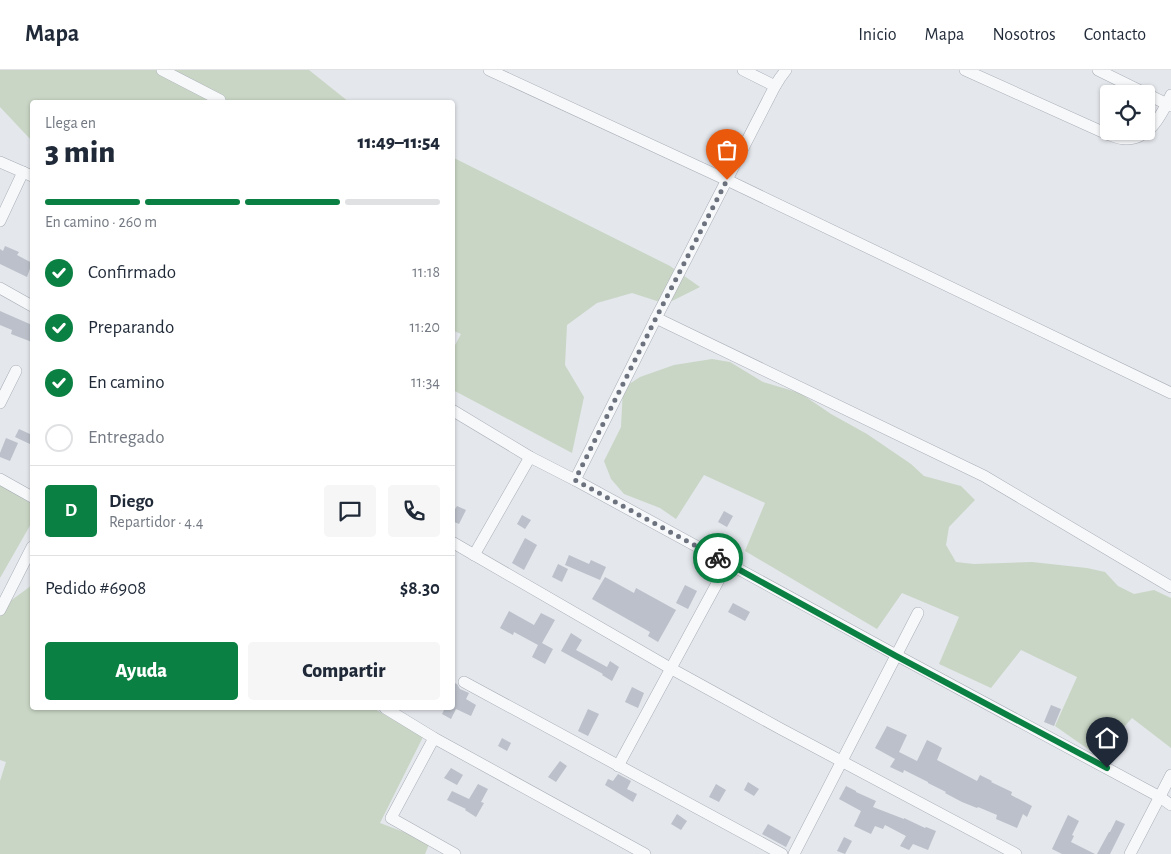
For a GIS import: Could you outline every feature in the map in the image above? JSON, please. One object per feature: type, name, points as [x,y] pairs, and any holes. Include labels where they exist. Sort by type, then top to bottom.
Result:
[{"type":"street","points":[[162,70],[220,100]]},
{"type":"street","points":[[488,70],[727,180],[1171,393]]},
{"type":"street","points":[[743,70],[775,86]]},
{"type":"street","points":[[575,480],[775,86],[786,70]]},
{"type":"street","points":[[965,70],[1120,139],[1128,139],[1146,132],[1170,102],[1098,70]]},
{"type":"street","points":[[0,162],[28,174],[0,221]]},
{"type":"street","points":[[0,288],[30,305]]},
{"type":"street","points":[[656,318],[984,476],[1171,587]]},
{"type":"street","points":[[0,403],[16,371]]},
{"type":"street","points":[[455,412],[530,457],[1160,797],[1171,805]]},
{"type":"street","points":[[474,555],[530,457]]},
{"type":"street","points":[[0,479],[30,496]]},
{"type":"street","points":[[455,544],[781,730],[1016,854]]},
{"type":"street","points":[[0,610],[30,551]]},
{"type":"street","points":[[618,766],[728,563]]},
{"type":"street","points":[[794,854],[918,613]]},
{"type":"street","points":[[464,682],[782,854]]},
{"type":"street","points":[[388,710],[434,738],[645,854]]},
{"type":"street","points":[[434,738],[391,818],[455,854]]},
{"type":"street","points":[[1130,854],[1171,775]]},
{"type":"green space","points":[[0,70],[309,70],[346,100],[30,100],[30,139],[0,107]]},
{"type":"green space","points":[[455,158],[670,266],[700,287],[666,304],[632,293],[597,303],[567,325],[565,365],[584,397],[572,453],[455,391],[455,345],[461,334],[455,331]]},
{"type":"green space","points":[[712,359],[730,362],[763,382],[800,393],[831,414],[867,434],[911,464],[924,476],[961,486],[975,500],[949,527],[946,545],[956,562],[974,564],[1032,562],[1087,568],[1105,572],[1118,586],[1134,594],[1154,590],[1171,598],[1171,748],[1132,718],[1098,756],[1055,726],[1077,677],[1021,650],[991,688],[939,664],[959,617],[902,593],[877,629],[745,551],[765,503],[704,475],[676,519],[660,508],[624,494],[611,479],[604,461],[621,427],[623,388],[640,377],[674,365]]},
{"type":"green space","points":[[0,485],[30,501],[30,526],[0,578]]},
{"type":"green space","points":[[30,586],[30,710],[376,710],[423,737],[380,823],[430,842],[425,854],[0,854],[0,781],[6,762],[0,760],[0,611]]},
{"type":"building","points":[[5,246],[19,252],[17,255],[30,262],[27,277],[0,264],[0,249],[3,251]]},
{"type":"building","points":[[0,311],[30,324],[30,341],[11,334],[12,330],[0,325]]},
{"type":"building","points":[[19,429],[30,434],[30,444],[15,437]]},
{"type":"building","points":[[6,438],[18,443],[10,461],[0,457]]},
{"type":"building","points":[[457,506],[466,510],[459,524],[455,522],[455,509]]},
{"type":"building","points":[[724,511],[733,516],[727,527],[718,522]]},
{"type":"building","points":[[522,515],[531,520],[525,529],[517,524]]},
{"type":"building","points":[[525,538],[537,545],[524,570],[512,563]]},
{"type":"building","points":[[569,555],[589,564],[591,560],[606,567],[600,580],[565,565]]},
{"type":"building","points":[[558,564],[568,569],[562,582],[552,577]]},
{"type":"building","points":[[605,577],[634,593],[636,588],[676,610],[658,642],[648,636],[650,632],[592,599]]},
{"type":"building","points":[[685,585],[697,591],[688,609],[676,603]]},
{"type":"building","points":[[733,603],[750,612],[745,621],[728,612]]},
{"type":"building","points":[[509,611],[534,625],[541,613],[555,620],[542,643],[553,649],[545,664],[532,657],[538,645],[514,632],[513,635],[500,628]]},
{"type":"building","points":[[571,633],[582,640],[576,650],[607,667],[610,661],[619,667],[612,681],[561,651]]},
{"type":"building","points":[[455,683],[460,689],[469,693],[466,699],[476,705],[471,716],[456,709],[451,719],[442,714],[444,710],[455,710]]},
{"type":"building","points":[[632,687],[644,693],[638,708],[625,702]]},
{"type":"building","points":[[1051,705],[1061,709],[1054,726],[1044,722]]},
{"type":"building","points":[[588,709],[599,714],[588,736],[578,731]]},
{"type":"building","points":[[887,726],[907,735],[899,752],[917,761],[927,740],[935,744],[942,748],[937,760],[977,781],[980,775],[1012,792],[1011,795],[1032,806],[1027,817],[1023,814],[1017,828],[996,819],[997,815],[962,802],[904,770],[903,773],[890,767],[895,759],[875,748]]},
{"type":"building","points":[[502,738],[511,743],[507,751],[498,746]]},
{"type":"building","points":[[560,761],[567,766],[556,782],[548,777]]},
{"type":"building","points":[[451,768],[463,775],[457,785],[444,778]]},
{"type":"building","points":[[618,774],[631,781],[627,789],[637,794],[633,802],[605,785],[608,779],[613,781]]},
{"type":"building","points":[[748,782],[759,789],[754,796],[744,790]]},
{"type":"building","points":[[478,784],[488,789],[481,802],[484,803],[476,817],[466,809],[447,800],[452,791],[469,799]]},
{"type":"building","points":[[716,784],[726,790],[719,802],[709,797]]},
{"type":"building","points":[[846,786],[876,801],[873,807],[936,831],[928,850],[913,844],[909,850],[900,846],[906,836],[885,825],[883,829],[875,826],[871,834],[854,826],[861,811],[839,799]]},
{"type":"building","points":[[677,814],[687,821],[681,830],[671,824]]},
{"type":"building","points":[[1068,815],[1079,821],[1072,835],[1074,836],[1071,842],[1095,854],[1062,854],[1052,849]]},
{"type":"building","points":[[1116,820],[1125,824],[1110,854],[1097,854],[1110,832]]},
{"type":"building","points":[[768,824],[791,837],[786,847],[762,834]]},
{"type":"building","points":[[844,837],[852,841],[845,854],[837,851]]},
{"type":"way so far","points":[[718,558],[575,480],[727,180]]},
{"type":"route","points":[[718,558],[896,656],[1107,768]]}]
